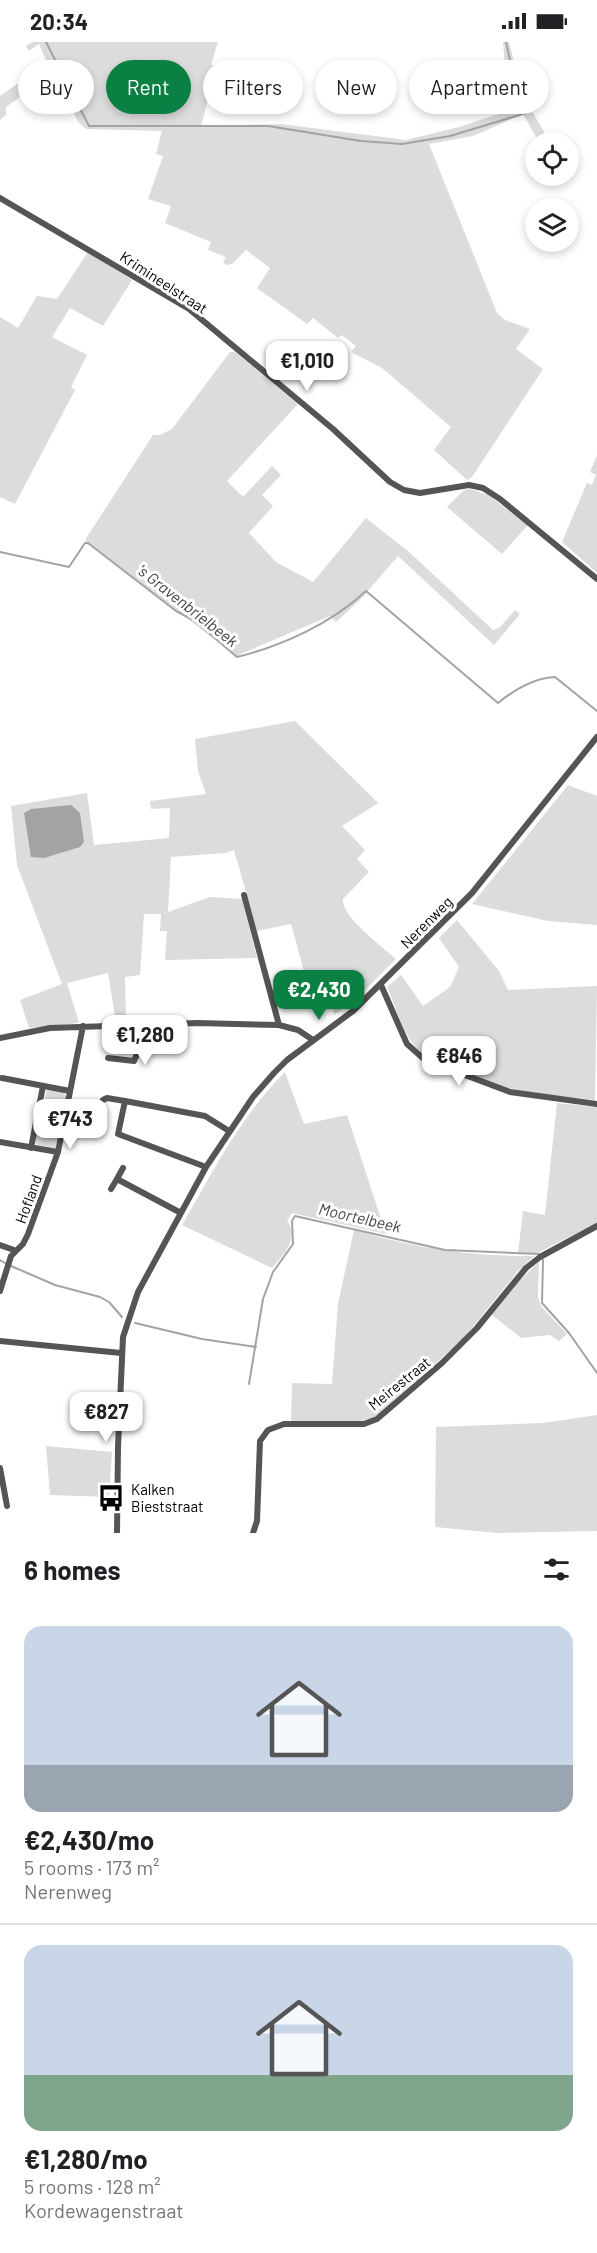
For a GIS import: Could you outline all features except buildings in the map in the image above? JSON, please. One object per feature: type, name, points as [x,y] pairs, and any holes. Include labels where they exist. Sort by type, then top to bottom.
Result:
[{"type":"street","name":"Krimineelstraat","points":[[0,198],[189,309],[333,429],[390,482],[404,490],[420,493],[469,485],[483,488],[500,499],[597,579]]},
{"type":"street","name":"Nerenweg","points":[[117,1533],[121,1353],[128,1321],[138,1292],[206,1167],[229,1131],[274,1073],[313,1040],[353,1011],[472,893],[597,737]]},
{"type":"street","points":[[244,895],[279,1025]]},
{"type":"street","points":[[381,985],[407,1044],[425,1060],[510,1092],[597,1104]]},
{"type":"street","points":[[108,1058],[134,1062],[140,1049],[140,1024]]},
{"type":"street","points":[[0,1038],[50,1028],[140,1024],[279,1025],[298,1030],[313,1040]]},
{"type":"street","name":"Hofland","points":[[0,1291],[14,1250],[23,1244],[28,1234],[58,1152],[83,1026]]},
{"type":"street","points":[[2,1078],[70,1091]]},
{"type":"street","points":[[31,1148],[43,1086]]},
{"type":"street","points":[[103,1100],[107,1098],[205,1116],[229,1131]]},
{"type":"street","points":[[125,1101],[118,1134],[206,1167]]},
{"type":"street","points":[[0,1142],[58,1152]]},
{"type":"street","points":[[111,1189],[123,1168]]},
{"type":"street","points":[[117,1179],[181,1213]]},
{"type":"street","name":"Meirestraat","points":[[253,1533],[257,1521],[260,1442],[268,1430],[284,1424],[364,1424],[377,1419],[449,1356],[526,1269],[550,1251],[597,1226]]},
{"type":"street","points":[[0,1245],[14,1250]]},
{"type":"street","points":[[1,1341],[121,1353]]},
{"type":"street","points":[[0,1468],[7,1506]]},
{"type":"shaded area","points":[[32,42],[218,42],[213,60],[203,60],[204,114],[201,126],[281,124],[406,140],[499,114],[523,114],[473,136],[429,144],[497,313],[505,320],[530,329],[516,349],[543,369],[472,477],[467,480],[434,450],[451,427],[382,368],[351,352],[356,346],[342,335],[338,338],[313,318],[307,324],[257,288],[270,268],[246,250],[232,264],[226,265],[223,262],[226,257],[208,250],[211,242],[165,223],[171,206],[148,199],[163,156],[156,154],[162,131],[87,129],[76,118],[74,114],[94,114],[94,60],[46,60],[39,44],[29,51],[26,46]]},
{"type":"shaded area","points":[[503,42],[509,42],[514,60],[504,60]]},
{"type":"shaded area","points":[[18,83],[18,99],[6,107],[6,115],[0,120],[0,96]]},
{"type":"shaded area","points":[[523,114],[534,114],[544,132],[533,132]]},
{"type":"shaded area","points":[[88,252],[132,280],[103,326],[70,308],[52,337],[87,355],[71,387],[75,390],[15,504],[0,497],[0,317],[18,328],[37,296],[57,299]]},
{"type":"shaded area","points":[[230,352],[235,352],[298,404],[227,481],[243,497],[272,466],[281,475],[262,495],[273,506],[249,533],[276,562],[313,582],[366,518],[408,551],[493,630],[499,628],[515,610],[520,614],[494,645],[398,556],[359,601],[336,622],[330,616],[236,656],[85,540],[153,435],[160,435],[172,429]]},
{"type":"shaded area","points":[[597,455],[597,573],[562,542],[587,483],[592,485],[596,475],[590,472]]},
{"type":"shaded area","points":[[470,489],[488,495],[528,525],[502,554],[447,507],[464,490]]},
{"type":"shaded area","points":[[295,721],[378,803],[342,826],[365,850],[357,859],[369,872],[343,899],[344,906],[355,923],[396,959],[355,1000],[334,1015],[323,971],[305,975],[291,924],[257,931],[234,850],[226,853],[171,857],[168,912],[210,897],[242,899],[257,958],[165,960],[167,931],[160,931],[161,914],[144,914],[140,975],[125,977],[126,1022],[116,1022],[108,973],[67,983],[79,1023],[29,1028],[20,1000],[62,984],[17,865],[11,806],[87,793],[94,845],[169,838],[170,808],[151,809],[150,801],[206,794],[198,771],[195,739]]},
{"type":"shaded area","points":[[568,785],[597,796],[597,925],[548,921],[472,904]]},
{"type":"shaded area","points":[[71,805],[80,813],[84,842],[80,847],[44,858],[31,857],[24,813],[31,809]]},
{"type":"shaded area","points":[[457,920],[499,971],[508,990],[597,986],[595,1100],[510,1089],[445,1066],[419,1050],[411,1041],[387,987],[401,975],[423,1006],[450,987],[459,967],[439,938]]},
{"type":"shaded area","points":[[285,1072],[304,1124],[347,1115],[386,1234],[292,1213],[287,1221],[291,1228],[291,1240],[272,1268],[182,1225],[241,1126]]},
{"type":"shaded area","points":[[47,1089],[63,1092],[67,1098],[56,1148],[37,1145],[35,1141]]},
{"type":"shaded area","points":[[557,1103],[597,1107],[597,1223],[537,1253],[518,1253],[523,1211],[545,1215]]},
{"type":"shaded area","points":[[354,1230],[443,1250],[486,1255],[534,1256],[518,1271],[464,1338],[379,1414],[359,1422],[348,1423],[291,1421],[292,1383],[332,1384],[338,1304]]},
{"type":"shaded area","points":[[539,1262],[538,1297],[541,1306],[567,1334],[559,1341],[550,1335],[521,1338],[491,1314]]},
{"type":"shaded area","points":[[597,1415],[597,1531],[497,1533],[435,1527],[436,1427],[543,1423]]},
{"type":"shaded area","points":[[46,1446],[112,1452],[109,1497],[50,1495]]},
{"type":"waterway","points":[[46,42],[89,126],[268,126],[361,141],[402,144],[450,136],[526,113],[516,87],[506,42]]},
{"type":"waterway","name":"'s Gravenbrielbeek","points":[[0,552],[69,567],[85,543],[88,543],[176,611],[195,621],[237,657],[271,647],[306,632],[353,603],[366,591],[498,703],[525,686],[555,677],[597,711]]},
{"type":"waterway","name":"Moortelbeek","points":[[249,1384],[263,1299],[273,1272],[293,1244],[292,1221],[295,1216],[445,1250],[539,1254]]},
{"type":"waterway","name":"Moortelbeek","points":[[0,1260],[5,1263]]},
{"type":"waterway","name":"Moortelbeek","points":[[543,1260],[542,1303],[569,1333],[597,1373]]},
{"type":"waterway","name":"Moortelbeek","points":[[11,1266],[55,1285],[100,1297],[109,1302],[122,1317]]},
{"type":"waterway","name":"Moortelbeek","points":[[135,1323],[202,1339],[256,1347]]},
{"type":"place","name":"Kalken Bieststraat","points":[[111,1498]]}]
